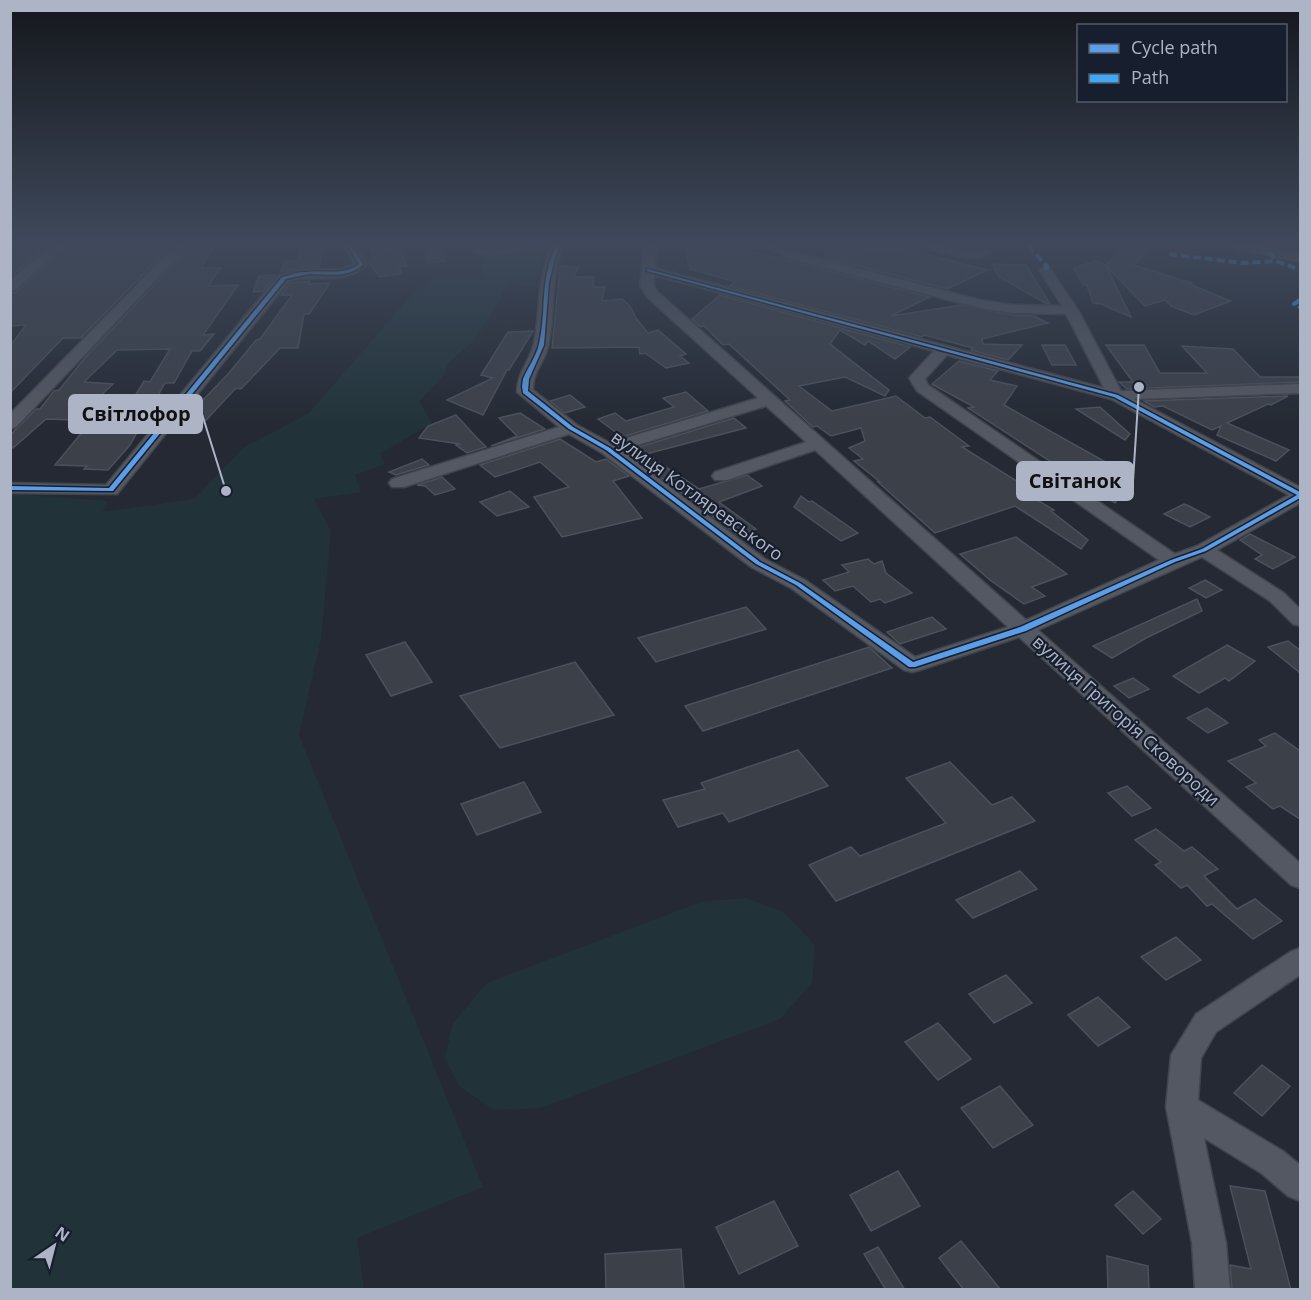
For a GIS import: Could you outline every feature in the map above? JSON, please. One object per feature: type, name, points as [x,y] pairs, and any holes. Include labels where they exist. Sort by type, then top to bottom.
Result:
[{"type":"street","points":[[10,424],[123,307]]},
{"type":"street","points":[[10,488],[111,490],[261,307]]},
{"type":"street","name":"вулиця Котляревського","points":[[543,307],[540,346],[524,383],[525,392],[571,428],[608,449],[758,563],[798,584],[912,665],[1023,629]]},
{"type":"street","name":"вулиця Григорія Сковороди","points":[[666,307],[1300,878]]},
{"type":"street","points":[[782,307],[1116,396],[1300,495]]},
{"type":"street","points":[[998,307],[1013,309],[1071,309],[1116,396]]},
{"type":"street","points":[[943,351],[917,378],[922,388],[1173,561]]},
{"type":"street","points":[[1116,396],[1165,392],[1300,388]]},
{"type":"street","points":[[608,449],[769,400]]},
{"type":"street","points":[[398,483],[571,428]]},
{"type":"street","points":[[721,476],[818,444]]},
{"type":"street","points":[[1023,629],[1173,561],[1204,550],[1300,495]]},
{"type":"street","points":[[1204,550],[1277,597],[1300,620]]},
{"type":"street","points":[[1213,1290],[1209,1243],[1182,1107],[1186,1054],[1206,1023],[1300,960]]},
{"type":"street","points":[[1182,1107],[1272,1162],[1300,1185]]},
{"type":"shaded area","points":[[402,307],[497,307],[473,342],[449,362],[444,375],[419,401],[432,423],[380,454],[385,464],[355,475],[361,492],[314,499],[331,531],[321,639],[299,735],[483,1187],[357,1238],[364,1289],[11,1289],[10,494],[108,501],[103,512],[194,499],[243,448],[309,413]]},
{"type":"shaded area","points":[[746,898],[784,912],[815,945],[812,983],[780,1019],[541,1108],[494,1110],[459,1086],[445,1058],[453,1023],[487,983],[701,902]]},
{"type":"building","points":[[10,307],[112,307],[81,338],[63,338],[10,393],[10,346],[26,325],[10,326]]},
{"type":"building","points":[[134,307],[223,307],[203,335],[214,334],[200,351],[192,351],[174,383],[165,383],[130,445],[108,470],[84,469],[87,466],[55,465],[83,431],[114,431],[144,381],[150,382],[170,349],[117,350],[84,382],[113,384],[75,420],[46,419],[13,448],[10,445],[10,436],[36,409],[40,409],[54,391],[59,390],[84,359]]},
{"type":"building","points":[[284,307],[314,307],[309,314],[304,314],[298,348],[280,348],[241,389],[236,388],[194,433],[172,432],[229,373],[256,340],[260,339]]},
{"type":"building","points":[[556,307],[630,307],[648,333],[658,330],[686,354],[680,356],[689,363],[666,368],[645,353],[640,354],[639,347],[552,348]]},
{"type":"building","points":[[706,307],[763,307],[910,347],[895,359],[868,341],[865,345],[840,330],[830,344],[889,390],[885,396],[845,377],[799,386],[832,411],[896,396],[925,418],[930,417],[969,446],[962,447],[1023,485],[1017,488],[1054,510],[1051,511],[1088,540],[1081,549],[1015,506],[935,533],[854,461],[863,459],[849,448],[865,441],[861,428],[831,436],[817,426],[813,427],[785,401],[790,400],[729,344],[723,345],[704,326],[701,327],[692,319]]},
{"type":"building","points":[[808,307],[910,307],[891,316],[950,307],[970,307],[1013,315],[1034,316],[1048,323],[982,339],[983,344],[1022,345],[1008,360],[971,350],[973,348],[924,335],[922,337]]},
{"type":"building","points":[[1107,307],[1126,307],[1131,317]]},
{"type":"building","points":[[1173,307],[1216,307],[1194,315]]},
{"type":"building","points":[[533,331],[507,370],[483,415],[447,400],[493,378],[481,375],[508,332]]},
{"type":"building","points":[[1042,345],[1065,345],[1076,365],[1052,365]]},
{"type":"building","points":[[1106,345],[1144,345],[1160,373],[1207,373],[1182,346],[1233,349],[1260,377],[1300,377],[1300,382],[1127,389],[1119,382],[1133,382]]},
{"type":"building","points":[[959,361],[998,371],[990,380],[1017,386],[1004,405],[1109,464],[1093,471],[1123,491],[1115,503],[1103,495],[1100,496],[1081,483],[1084,483],[968,408],[974,407],[932,384]]},
{"type":"building","points":[[686,392],[708,411],[622,437],[598,419],[615,413],[626,421],[674,407],[663,398]]},
{"type":"building","points":[[570,395],[585,407],[565,413],[550,401]]},
{"type":"building","points":[[1288,396],[1227,423],[1289,450],[1276,461],[1217,435],[1221,426],[1212,430],[1163,406],[1154,407],[1144,401]]},
{"type":"building","points":[[1100,407],[1130,434],[1125,440],[1076,409]]},
{"type":"building","points":[[520,413],[545,429],[491,446],[517,436],[499,418]]},
{"type":"building","points":[[456,415],[486,447],[467,453],[456,445],[460,444],[419,438],[428,426]]},
{"type":"building","points":[[734,418],[746,428],[646,454],[699,489],[747,475],[762,486],[719,502],[756,529],[739,536],[626,451]]},
{"type":"building","points":[[560,439],[596,462],[606,459],[629,476],[613,481],[642,518],[562,537],[534,497],[569,487],[540,462],[495,477],[480,465]]},
{"type":"building","points":[[422,459],[429,465],[396,475],[389,472]]},
{"type":"building","points":[[442,477],[455,489],[435,495],[425,486],[417,485]]},
{"type":"building","points":[[510,491],[529,507],[497,516],[480,502]]},
{"type":"building","points":[[801,496],[858,533],[841,541],[794,507]]},
{"type":"building","points":[[1184,504],[1210,517],[1190,527],[1164,514]]},
{"type":"building","points":[[1250,534],[1295,557],[1273,569],[1255,559],[1262,555],[1240,540]]},
{"type":"building","points":[[1016,537],[1067,574],[1032,587],[1045,596],[1024,604],[990,580],[960,554]]},
{"type":"building","points":[[868,559],[874,564],[882,561],[886,573],[912,593],[885,603],[880,599],[871,602],[853,586],[835,591],[823,580],[849,572],[842,565]]},
{"type":"building","points":[[1205,580],[1222,590],[1206,598],[1189,588]]},
{"type":"building","points":[[1197,599],[1202,611],[1146,638],[1112,658],[1093,646]]},
{"type":"building","points":[[746,607],[766,629],[656,662],[638,638]]},
{"type":"building","points":[[932,617],[946,629],[900,644],[887,632]]},
{"type":"building","points":[[1288,641],[1300,650],[1300,673],[1268,647]]},
{"type":"building","points":[[405,642],[432,682],[391,696],[366,655]]},
{"type":"building","points":[[1227,645],[1255,661],[1229,681],[1225,678],[1199,693],[1173,676]]},
{"type":"building","points":[[869,647],[892,668],[703,731],[685,706]]},
{"type":"building","points":[[575,662],[614,715],[500,748],[460,696]]},
{"type":"building","points":[[1133,678],[1149,689],[1129,698],[1114,686]]},
{"type":"building","points":[[1207,708],[1228,723],[1208,733],[1187,718]]},
{"type":"building","points":[[1275,733],[1300,751],[1300,819],[1280,806],[1273,809],[1246,787],[1256,783],[1228,761],[1266,746],[1259,740]]},
{"type":"building","points":[[798,750],[828,786],[729,822],[723,813],[678,827],[663,800],[705,789],[701,783]]},
{"type":"building","points":[[950,762],[992,805],[1012,797],[1035,821],[836,901],[809,865],[851,847],[860,856],[946,823],[906,778]]},
{"type":"building","points":[[524,782],[541,812],[477,835],[461,804]]},
{"type":"building","points":[[1127,786],[1151,808],[1132,816],[1108,793]]},
{"type":"building","points":[[1156,829],[1184,851],[1192,847],[1218,869],[1204,876],[1237,909],[1255,899],[1282,921],[1253,939],[1212,904],[1207,906],[1187,885],[1181,888],[1155,865],[1161,862],[1135,840]]},
{"type":"building","points":[[1020,871],[1037,889],[973,918],[956,900]]},
{"type":"building","points":[[1176,937],[1201,960],[1166,980],[1141,957]]},
{"type":"building","points":[[1006,975],[1032,1003],[994,1023],[969,994]]},
{"type":"building","points":[[1098,997],[1130,1027],[1098,1046],[1068,1015]]},
{"type":"building","points":[[938,1023],[971,1059],[938,1080],[905,1042]]},
{"type":"building","points":[[1262,1065],[1290,1086],[1262,1116],[1234,1093]]},
{"type":"building","points":[[1000,1086],[1033,1125],[993,1148],[961,1108]]},
{"type":"building","points":[[898,1171],[920,1206],[871,1231],[850,1195]]},
{"type":"building","points":[[1230,1186],[1265,1191],[1291,1290],[1232,1290],[1230,1265],[1251,1269]]},
{"type":"building","points":[[1133,1191],[1161,1219],[1143,1234],[1115,1205]]},
{"type":"building","points":[[774,1201],[798,1246],[739,1274],[716,1227]]},
{"type":"building","points":[[961,1241],[1001,1290],[964,1290],[939,1258]]},
{"type":"building","points":[[878,1247],[905,1290],[886,1290],[864,1254]]},
{"type":"building","points":[[681,1249],[684,1290],[606,1290],[605,1254]]},
{"type":"building","points":[[1107,1256],[1148,1266],[1149,1290],[1108,1290]]},
{"type":"cycle path","points":[[10,488],[111,490],[261,307]]},
{"type":"cycle path","points":[[545,307],[541,345],[526,379],[525,392],[571,428],[608,449],[758,563],[798,584],[912,665],[1023,629],[1173,561],[1204,550],[1300,496]]},
{"type":"cycle path","points":[[785,307],[1116,396],[1300,494]]},
{"type":"place","name":"Світанок","points":[[1139,387]]},
{"type":"place","name":"Світлофор","points":[[226,491]]}]
